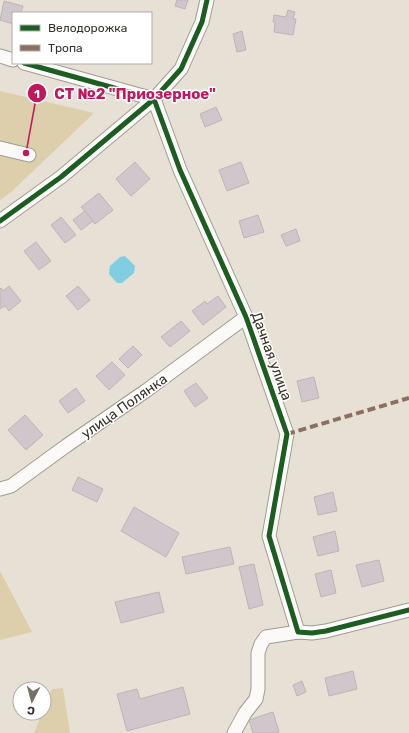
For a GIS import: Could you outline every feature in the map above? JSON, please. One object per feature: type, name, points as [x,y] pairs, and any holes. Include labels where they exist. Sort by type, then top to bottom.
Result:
[{"type":"street","points":[[0,221],[61,177],[154,99],[181,69],[202,22],[207,0]]},
{"type":"street","points":[[0,56],[12,60]]},
{"type":"street","points":[[28,64],[154,99]]},
{"type":"street","name":"Дачная улица","points":[[154,99],[180,170],[246,317],[287,434],[269,536],[298,632]]},
{"type":"street","points":[[0,148],[29,154]]},
{"type":"street","name":"улица Полянка","points":[[0,489],[11,486],[148,390],[246,317]]},
{"type":"street","points":[[234,733],[245,713],[256,699],[258,689],[258,653],[261,644],[266,637],[298,632],[312,633],[326,631],[409,610]]},
{"type":"shaded area","points":[[0,91],[94,113],[10,193],[0,200]]},
{"type":"shaded area","points":[[0,571],[32,632],[0,640]]},
{"type":"shaded area","points":[[63,688],[70,733],[34,733],[39,721],[52,721],[52,689]]},
{"type":"water","points":[[125,256],[135,266],[134,273],[122,283],[117,283],[109,274],[110,266],[120,257]]},
{"type":"building","points":[[177,0],[188,0],[185,9],[175,6]]},
{"type":"building","points":[[4,1],[23,6],[21,12],[12,12],[12,24],[0,20]]},
{"type":"building","points":[[288,10],[295,12],[293,19],[296,19],[293,35],[274,32],[274,15],[286,17]]},
{"type":"building","points":[[242,31],[246,50],[237,52],[233,34]]},
{"type":"building","points":[[216,107],[222,120],[205,127],[200,114]]},
{"type":"building","points":[[135,162],[150,179],[131,196],[116,179]]},
{"type":"building","points":[[241,162],[249,183],[227,191],[219,170]]},
{"type":"building","points":[[99,193],[113,210],[95,224],[81,207]]},
{"type":"building","points":[[85,211],[93,221],[81,230],[73,220]]},
{"type":"building","points":[[258,215],[264,232],[244,238],[239,221]]},
{"type":"building","points":[[61,217],[76,235],[65,243],[51,225]]},
{"type":"building","points":[[296,229],[300,241],[286,246],[281,235]]},
{"type":"building","points":[[36,242],[51,261],[39,270],[24,251]]},
{"type":"building","points":[[9,286],[21,301],[9,311],[5,306],[0,309],[0,289],[1,288],[3,291]]},
{"type":"building","points":[[78,286],[90,300],[78,310],[66,296]]},
{"type":"building","points":[[218,296],[226,307],[203,325],[192,311],[205,301],[207,304]]},
{"type":"building","points":[[181,321],[190,331],[170,347],[161,337]]},
{"type":"building","points":[[133,346],[142,355],[128,368],[119,359]]},
{"type":"building","points":[[112,362],[125,375],[109,390],[96,376]]},
{"type":"building","points":[[314,377],[319,398],[302,402],[297,381]]},
{"type":"building","points":[[196,383],[208,398],[195,407],[184,391]]},
{"type":"building","points":[[76,388],[85,401],[68,413],[59,401]]},
{"type":"building","points":[[25,415],[43,435],[26,450],[8,430]]},
{"type":"building","points":[[78,477],[103,489],[97,502],[72,490]]},
{"type":"building","points":[[333,492],[337,511],[318,515],[314,497]]},
{"type":"building","points":[[134,507],[179,533],[166,557],[121,531]]},
{"type":"building","points":[[335,531],[339,551],[318,556],[313,537]]},
{"type":"building","points":[[230,547],[234,564],[186,574],[182,557]]},
{"type":"building","points":[[379,560],[384,581],[362,587],[356,565]]},
{"type":"building","points":[[254,564],[263,605],[249,609],[239,567]]},
{"type":"building","points":[[331,570],[336,593],[321,597],[315,574]]},
{"type":"building","points":[[159,592],[164,612],[121,623],[115,602]]},
{"type":"building","points":[[353,671],[357,689],[329,696],[325,678]]},
{"type":"building","points":[[302,681],[306,692],[297,696],[293,685]]},
{"type":"building","points":[[183,687],[190,714],[127,731],[117,694],[137,689],[140,699]]},
{"type":"building","points":[[273,712],[279,732],[253,733],[249,720]]},
{"type":"marked path","points":[[287,434],[409,398]]},
{"type":"cycle path","points":[[0,221],[61,177],[154,99],[181,69],[202,22],[207,0]]},
{"type":"cycle path","points":[[28,64],[154,99],[180,170],[246,317],[287,434],[269,536],[298,632],[312,633],[326,631],[409,610]]},
{"type":"place","name":"СТ №2 \"Приозерное\"","points":[[26,153]]}]
